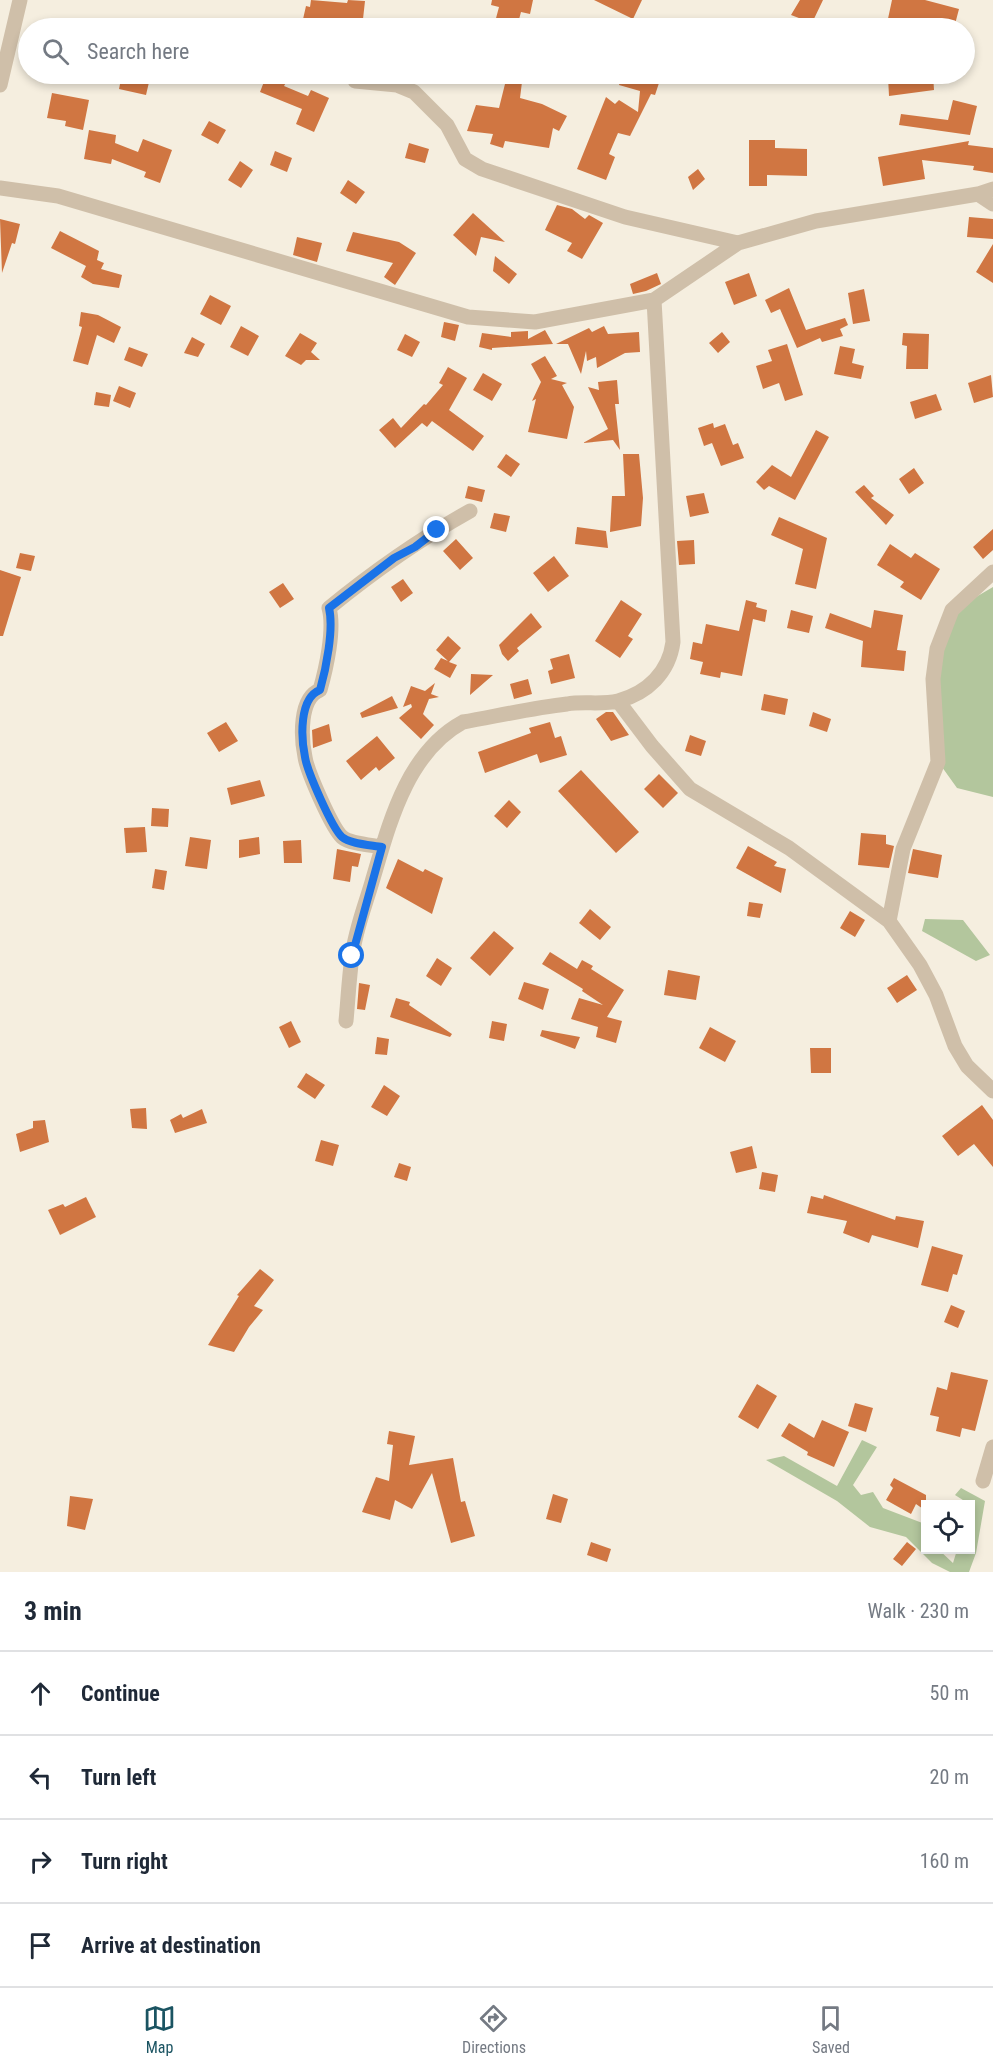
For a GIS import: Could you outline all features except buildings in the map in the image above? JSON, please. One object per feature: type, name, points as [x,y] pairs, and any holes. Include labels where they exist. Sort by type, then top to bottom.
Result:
[{"type":"street","points":[[0,85],[20,0]]},
{"type":"street","points":[[386,84],[396,85],[414,92],[447,126],[465,159],[482,169],[625,216],[738,243]]},
{"type":"street","points":[[0,188],[58,196],[468,317],[535,322],[654,300],[738,243],[816,221],[978,194],[993,189]]},
{"type":"street","points":[[978,194],[993,204]]},
{"type":"street","points":[[346,1021],[352,956],[382,847],[414,771],[449,730],[463,722],[569,703],[618,701],[652,684],[662,676],[671,656],[673,642],[654,300]]},
{"type":"street","points":[[382,847],[344,839],[334,827],[305,758],[306,702],[313,693],[320,690],[324,676],[332,620],[329,608],[394,558],[470,511]]},
{"type":"street","points":[[889,921],[903,849],[938,762],[933,679],[937,649],[952,610],[993,572]]},
{"type":"street","points":[[618,701],[652,746],[690,789],[789,848],[889,921],[921,965],[936,996],[955,1046],[967,1066],[993,1091]]},
{"type":"street","points":[[983,1481],[993,1447]]},
{"type":"green space","points":[[993,587],[993,797],[957,788],[942,767],[935,676],[952,611]]},
{"type":"green space","points":[[925,919],[963,920],[990,955],[976,961],[922,931]]},
{"type":"green space","points":[[862,1440],[877,1447],[853,1485],[861,1495],[873,1492],[883,1508],[921,1522],[921,1552],[906,1537],[870,1527],[837,1501],[766,1460],[784,1456],[837,1486]]},
{"type":"green space","points":[[961,1488],[985,1501],[976,1553],[969,1572],[950,1572],[932,1563],[923,1554],[943,1554],[953,1563],[956,1554],[975,1554],[975,1500],[963,1500],[955,1495]]},
{"type":"route","points":[[352,956],[360,920],[382,847],[344,839],[334,827],[305,758],[306,702],[313,693],[320,690],[324,676],[332,620],[329,608],[394,558],[415,547],[437,530]]}]
